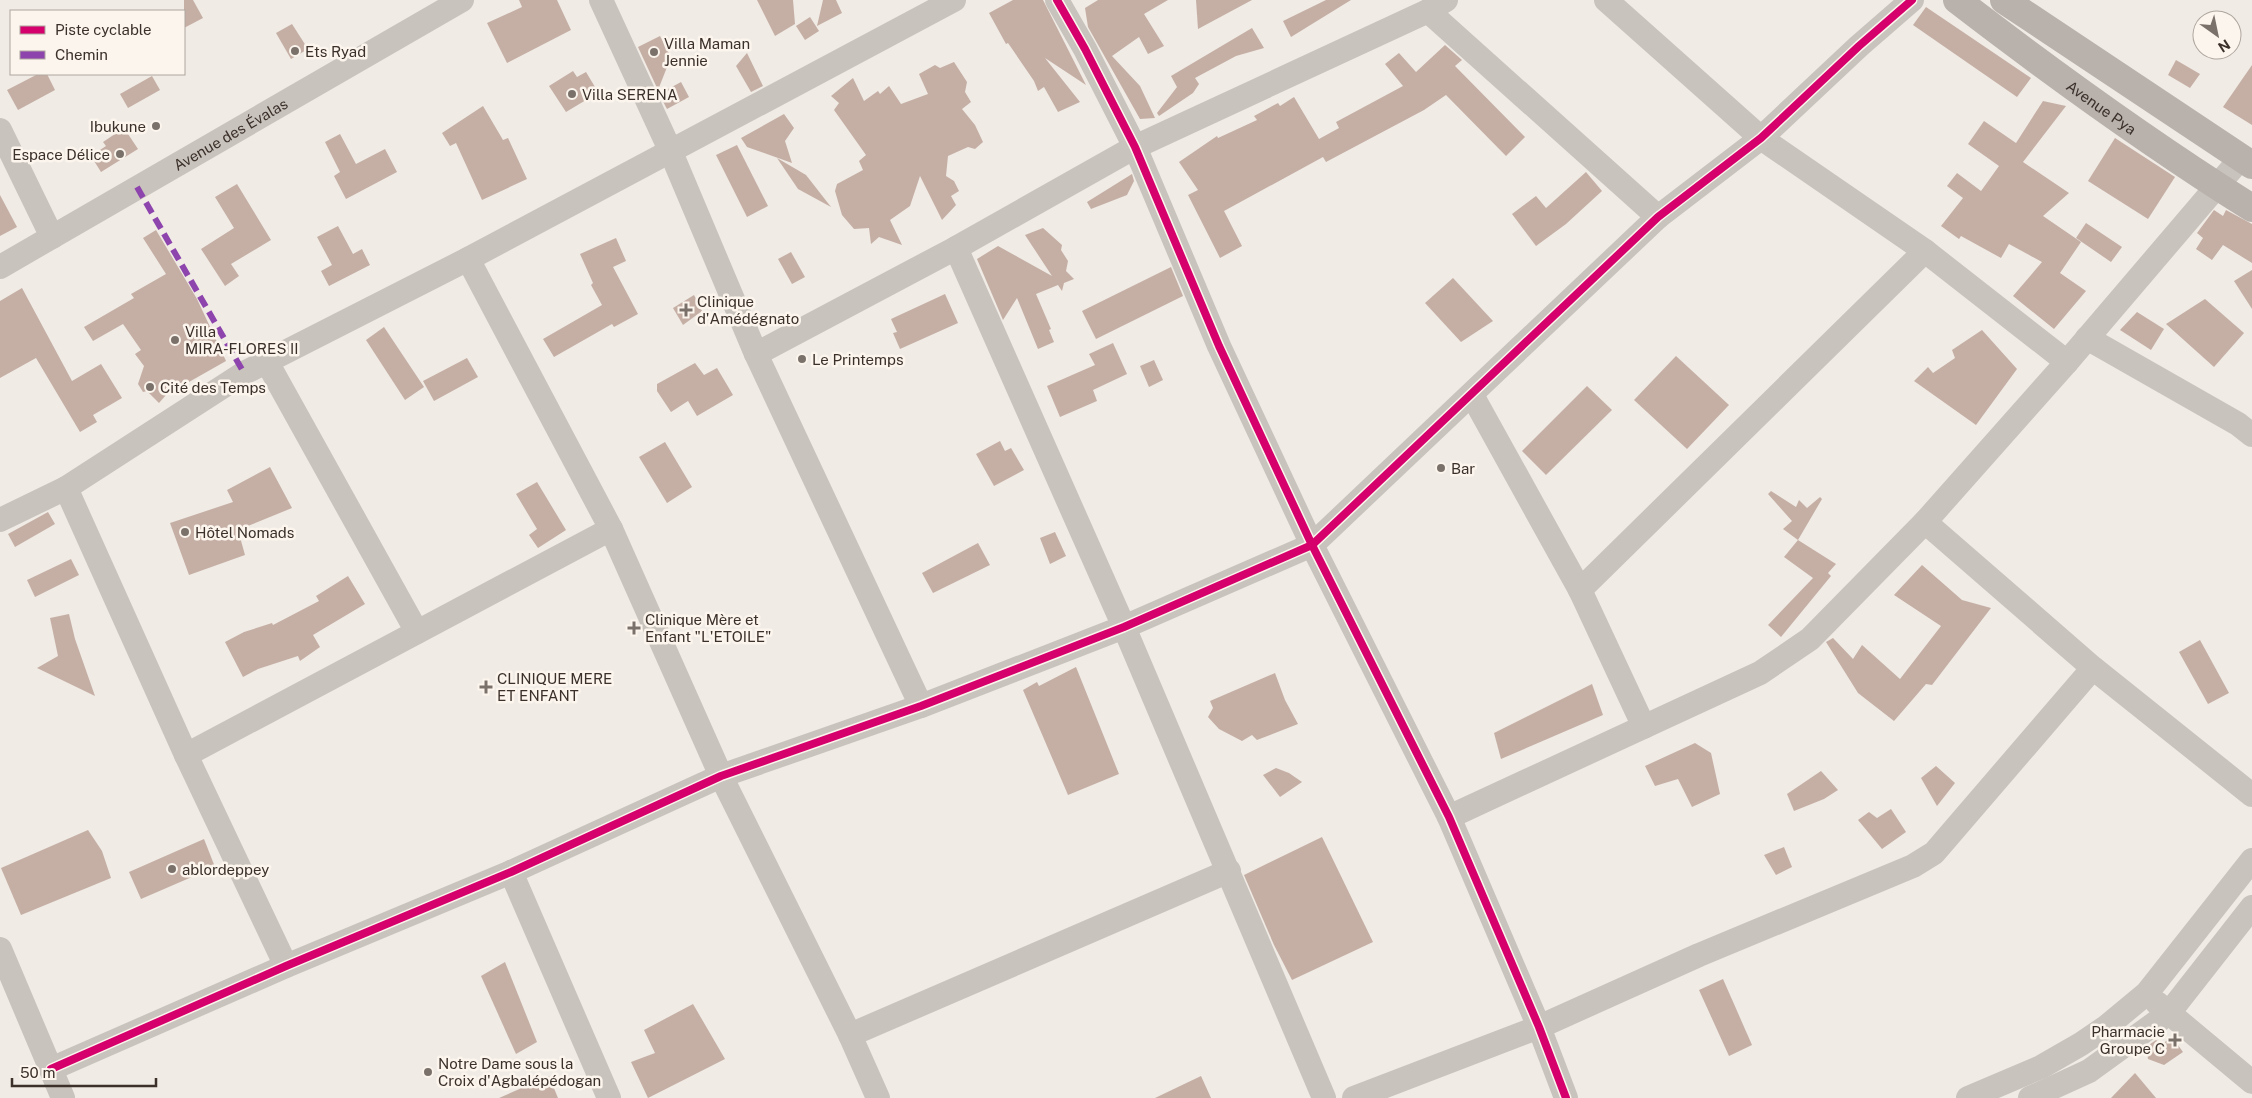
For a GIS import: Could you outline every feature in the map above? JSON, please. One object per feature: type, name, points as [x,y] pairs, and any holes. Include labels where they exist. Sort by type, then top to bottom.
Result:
[{"type":"main road","name":"Avenue Pya","points":[[1957,0],[2037,62],[2252,208]]},
{"type":"main road","points":[[2004,0],[2246,162]]},
{"type":"street","name":"Avenue des Évalas","points":[[0,267],[462,0]]},
{"type":"street","points":[[601,0],[670,150],[756,354],[921,706]]},
{"type":"street","points":[[0,520],[66,488],[244,374],[468,259],[954,0]]},
{"type":"street","points":[[1057,0],[1085,49],[1135,147],[1218,346],[1312,545],[1449,817],[1539,1027],[1566,1098]]},
{"type":"street","points":[[1606,0],[1761,138],[1926,251],[2067,362]]},
{"type":"street","points":[[51,1069],[286,966],[511,872],[721,776],[921,706],[1124,628],[1312,545],[1658,217],[1761,138],[1859,46],[1912,0]]},
{"type":"street","points":[[756,354],[956,248],[1135,147],[1437,6],[1658,217]]},
{"type":"street","points":[[0,130],[52,237]]},
{"type":"street","points":[[1449,817],[1760,673],[1810,639],[1925,522],[2088,338],[2218,186],[2246,162]]},
{"type":"street","points":[[956,248],[1124,628],[1324,1098]]},
{"type":"street","points":[[1580,590],[1926,251]]},
{"type":"street","points":[[468,259],[611,530],[721,776],[850,1035],[878,1098]]},
{"type":"street","points":[[2088,338],[2238,424],[2252,435]]},
{"type":"street","points":[[267,362],[417,632]]},
{"type":"street","points":[[1472,395],[1580,590],[1644,727]]},
{"type":"street","points":[[66,488],[186,755],[286,966]]},
{"type":"street","points":[[1925,522],[2093,668],[2252,795]]},
{"type":"street","points":[[186,755],[611,530]]},
{"type":"street","points":[[1354,1098],[1539,1027],[1699,955],[1913,866],[1934,853],[2093,668]]},
{"type":"street","points":[[1968,1098],[2041,1067],[2081,1044],[2147,993],[2252,860]]},
{"type":"street","points":[[511,872],[609,1098]]},
{"type":"street","points":[[850,1035],[1229,872]]},
{"type":"street","points":[[2030,1098],[2089,1071],[2169,1013],[2252,906]]},
{"type":"street","points":[[0,949],[63,1098]]},
{"type":"street","points":[[2147,993],[2252,1082]]},
{"type":"building","points":[[184,0],[193,0],[203,18],[185,27]]},
{"type":"building","points":[[519,0],[557,0],[571,30],[507,63],[487,23],[522,7]]},
{"type":"building","points":[[757,0],[793,0],[795,24],[775,36]]},
{"type":"building","points":[[823,0],[836,0],[842,13],[817,26]]},
{"type":"building","points":[[1013,0],[1043,0],[1086,85],[1045,58],[1080,102],[1058,112],[1044,87],[1038,91],[1034,81],[1008,43],[1006,44],[989,13]]},
{"type":"building","points":[[1098,0],[1168,0],[1144,14],[1164,46],[1148,54],[1139,37],[1112,56],[1140,86],[1155,118],[1140,119],[1088,27],[1085,8]]},
{"type":"building","points":[[1196,0],[1252,0],[1198,29]]},
{"type":"building","points":[[1326,0],[1351,0],[1291,37],[1283,21]]},
{"type":"building","points":[[1926,7],[2031,78],[2017,97],[1913,25]]},
{"type":"building","points":[[810,17],[819,31],[805,40],[796,26]]},
{"type":"building","points":[[292,24],[308,49],[291,59],[276,33]]},
{"type":"building","points":[[1252,28],[1264,48],[1236,56],[1195,78],[1199,84],[1193,93],[1159,116],[1157,113],[1177,87],[1171,76]]},
{"type":"building","name":"Villa Maman Jennie","points":[[660,36],[671,57],[658,90],[638,47]]},
{"type":"building","points":[[1445,45],[1462,60],[1455,66],[1525,137],[1506,156],[1446,95],[1424,110],[1326,162],[1323,157],[1224,211],[1242,246],[1220,258],[1188,195],[1198,190],[1179,162],[1217,136],[1218,138],[1257,120],[1254,116],[1278,103],[1280,106],[1294,97],[1319,139],[1339,128],[1336,122],[1403,86],[1385,64],[1399,53],[1416,72]]},
{"type":"building","points":[[747,53],[763,86],[751,92],[736,66]]},
{"type":"building","points":[[2176,60],[2200,74],[2190,88],[2168,75]]},
{"type":"building","points":[[954,62],[967,82],[965,92],[971,102],[962,109],[975,125],[983,142],[975,149],[968,147],[948,156],[946,176],[954,181],[959,191],[951,196],[956,205],[942,220],[920,176],[910,206],[890,220],[902,245],[879,237],[871,244],[869,228],[854,229],[842,215],[835,191],[837,184],[863,170],[859,161],[866,155],[834,110],[839,103],[831,96],[853,78],[864,101],[878,91],[880,94],[889,86],[901,104],[928,94],[919,74],[935,65],[940,68]]},
{"type":"building","points":[[2252,65],[2252,125],[2223,107]]},
{"type":"building","name":"Villa SERENA","points":[[573,71],[577,77],[586,72],[595,87],[587,92],[591,97],[566,112],[549,86]]},
{"type":"building","points":[[36,75],[48,75],[55,90],[18,110],[7,90]]},
{"type":"building","points":[[152,76],[160,90],[128,108],[120,94]]},
{"type":"building","points":[[681,82],[689,97],[667,109],[659,94]]},
{"type":"building","points":[[2043,101],[2066,106],[2023,162],[2069,193],[2043,216],[2081,242],[2060,273],[2086,291],[2054,329],[2013,296],[2042,262],[2009,244],[2001,258],[1961,236],[1959,239],[1941,226],[1963,198],[1947,186],[1957,173],[1981,191],[1999,166],[1968,144],[1984,121],[2016,143]]},
{"type":"building","points":[[483,106],[503,140],[508,138],[527,179],[482,200],[456,143],[450,146],[442,133]]},
{"type":"building","points":[[784,114],[794,128],[785,141],[792,163],[747,147],[741,138]]},
{"type":"building","points":[[124,128],[138,149],[101,172],[91,156],[106,146],[103,142]]},
{"type":"building","points":[[340,134],[356,164],[385,149],[397,172],[346,199],[334,176],[340,172],[325,142]]},
{"type":"building","points":[[2115,138],[2175,177],[2148,219],[2088,181]]},
{"type":"building","points":[[737,145],[768,206],[747,217],[716,155]]},
{"type":"building","points":[[777,158],[806,175],[831,207],[798,189]]},
{"type":"building","points":[[1586,172],[1602,191],[1566,224],[1536,246],[1512,214],[1536,196],[1546,208]]},
{"type":"building","points":[[1132,174],[1134,181],[1127,195],[1091,209],[1087,202]]},
{"type":"building","points":[[237,184],[271,240],[231,264],[239,276],[225,286],[201,249],[234,228],[215,197]]},
{"type":"building","points":[[0,195],[17,227],[0,236]]},
{"type":"building","points":[[2214,210],[2223,216],[2226,210],[2252,224],[2252,263],[2223,245],[2212,260],[2196,249],[2203,238],[2197,233]]},
{"type":"building","points":[[2086,223],[2122,247],[2111,262],[2076,238]]},
{"type":"building","points":[[338,226],[353,254],[362,249],[370,265],[329,286],[321,271],[332,265],[317,237]]},
{"type":"building","points":[[1043,228],[1062,245],[1061,250],[1068,261],[1066,271],[1074,279],[1064,283],[1062,291],[1058,285],[1036,294],[1051,329],[1049,330],[1054,342],[1038,349],[1017,298],[1003,320],[977,259],[998,246],[1052,276],[1025,235]]},
{"type":"building","name":"Villa MIRA-FLORES II","points":[[156,230],[197,299],[226,361],[166,395],[159,403],[147,391],[143,392],[138,384],[144,366],[135,354],[141,350],[123,324],[93,341],[84,327],[134,298],[131,294],[166,274],[143,238]]},
{"type":"building","points":[[616,238],[626,261],[613,267],[638,314],[614,327],[612,324],[554,357],[543,339],[602,305],[591,285],[593,283],[580,254]]},
{"type":"building","points":[[791,252],[805,277],[792,284],[778,259]]},
{"type":"building","points":[[1171,267],[1183,296],[1096,339],[1082,311]]},
{"type":"building","points":[[2252,270],[2252,309],[2234,281]]},
{"type":"building","points":[[1453,278],[1493,321],[1461,342],[1425,303]]},
{"type":"building","points":[[22,288],[72,381],[101,364],[122,398],[93,415],[97,422],[80,432],[36,358],[0,378],[0,301]]},
{"type":"building","points":[[945,294],[958,323],[900,349],[893,333],[897,332],[891,319]]},
{"type":"building","points":[[694,295],[702,311],[683,325],[673,308]]},
{"type":"building","points":[[2205,299],[2244,333],[2214,367],[2166,324]]},
{"type":"building","points":[[2137,312],[2164,329],[2151,350],[2120,330]]},
{"type":"building","points":[[384,327],[424,387],[405,400],[366,340]]},
{"type":"building","points":[[1982,330],[2017,369],[1976,425],[1914,381],[1928,367],[1933,373],[1955,358],[1952,350]]},
{"type":"building","points":[[1113,343],[1127,374],[1093,390],[1097,401],[1060,417],[1047,386],[1095,365],[1089,354]]},
{"type":"building","points":[[1676,356],[1729,405],[1687,449],[1634,400]]},
{"type":"building","points":[[467,358],[478,377],[434,401],[423,381]]},
{"type":"building","points":[[1154,360],[1163,380],[1149,387],[1140,366]]},
{"type":"building","points":[[695,363],[704,375],[717,368],[733,395],[697,416],[688,401],[671,412],[657,391],[657,384]]},
{"type":"building","points":[[1587,386],[1612,410],[1546,475],[1522,451]]},
{"type":"building","points":[[1000,441],[1005,451],[1011,448],[1024,470],[994,486],[976,454]]},
{"type":"building","points":[[665,442],[692,487],[667,503],[639,457]]},
{"type":"building","points":[[270,467],[292,508],[238,530],[245,555],[189,575],[170,523],[233,502],[227,490]]},
{"type":"building","points":[[537,482],[566,530],[538,548],[529,535],[537,529],[516,494]]},
{"type":"building","points":[[1771,491],[1796,507],[1799,500],[1807,508],[1820,497],[1822,499],[1798,540],[1783,529],[1792,521],[1768,494]]},
{"type":"building","points":[[48,512],[55,524],[15,547],[8,534]]},
{"type":"building","points":[[1055,532],[1066,556],[1050,564],[1040,538]]},
{"type":"building","points":[[1798,540],[1836,564],[1828,573],[1831,576],[1781,637],[1768,625],[1813,578],[1784,557]]},
{"type":"building","points":[[978,543],[990,565],[933,593],[922,573]]},
{"type":"building","points":[[71,559],[79,575],[35,597],[27,580]]},
{"type":"building","points":[[1922,565],[1962,600],[1991,608],[1932,685],[1926,684],[1894,721],[1858,693],[1826,642],[1833,638],[1853,659],[1862,645],[1900,679],[1941,626],[1894,595]]},
{"type":"building","points":[[348,576],[365,604],[313,635],[320,647],[300,661],[298,656],[258,669],[243,677],[225,642],[244,632],[272,623],[273,625],[319,601],[316,596]]},
{"type":"building","points":[[69,614],[75,639],[95,696],[37,668],[58,656],[50,618]]},
{"type":"building","points":[[2200,640],[2229,693],[2208,704],[2179,652]]},
{"type":"building","points":[[1076,667],[1119,774],[1068,795],[1023,690],[1037,682],[1039,686]]},
{"type":"building","points":[[1275,673],[1285,700],[1298,724],[1257,740],[1252,735],[1242,741],[1219,729],[1208,717],[1213,708],[1210,701]]},
{"type":"building","points":[[1592,684],[1603,715],[1501,759],[1494,733]]},
{"type":"building","points":[[1695,743],[1711,753],[1720,794],[1692,807],[1678,779],[1655,786],[1645,766]]},
{"type":"building","points":[[1936,766],[1955,783],[1937,806],[1921,778]]},
{"type":"building","points":[[1276,768],[1289,773],[1302,782],[1280,797],[1263,775]]},
{"type":"building","points":[[1821,771],[1838,790],[1824,799],[1794,811],[1787,794]]},
{"type":"building","points":[[1891,809],[1906,832],[1882,849],[1858,820],[1869,812],[1877,818]]},
{"type":"building","points":[[88,830],[102,851],[111,878],[21,915],[1,868]]},
{"type":"building","points":[[1322,837],[1373,942],[1292,980],[1274,945],[1244,875]]},
{"type":"building","name":"ablordeppey","points":[[204,839],[215,867],[141,899],[129,872]]},
{"type":"building","points":[[1784,847],[1792,867],[1776,875],[1764,855]]},
{"type":"building","points":[[505,962],[537,1042],[516,1054],[481,976]]},
{"type":"building","points":[[1723,979],[1752,1045],[1729,1056],[1699,990]]},
{"type":"building","points":[[693,1004],[725,1059],[648,1098],[631,1062],[655,1053],[644,1030]]},
{"type":"building","points":[[2172,1037],[2183,1052],[2164,1065],[2148,1059],[2146,1047],[2156,1040],[2162,1044]]},
{"type":"building","points":[[2135,1073],[2156,1098],[2111,1098]]},
{"type":"building","points":[[549,1076],[558,1098],[499,1098]]},
{"type":"building","points":[[1201,1076],[1211,1098],[1155,1098]]},
{"type":"marked path","points":[[137,187],[244,373]]},
{"type":"cycle path","points":[[1057,0],[1085,49],[1135,147],[1219,346],[1312,545],[1449,817],[1539,1027],[1566,1098]]},
{"type":"cycle path","points":[[51,1069],[286,966],[511,872],[721,776],[921,706],[1124,627],[1312,545],[1658,217],[1761,138],[1859,46],[1912,0]]},
{"type":"place","name":"Ets Ryad","points":[[295,51]]},
{"type":"place","name":"Villa Maman Jennie","points":[[654,52]]},
{"type":"place","name":"Villa SERENA","points":[[572,94]]},
{"type":"place","name":"Ibukune","points":[[156,126]]},
{"type":"place","name":"Espace Délice","points":[[120,154]]},
{"type":"place","name":"Clinique d'Amédégnato","points":[[686,310]]},
{"type":"place","name":"Villa MIRA-FLORES II","points":[[175,340]]},
{"type":"place","name":"Le Printemps","points":[[802,359]]},
{"type":"place","name":"Cité des Temps","points":[[150,387]]},
{"type":"place","name":"Bar","points":[[1441,468]]},
{"type":"place","name":"Hôtel Nomads","points":[[185,532]]},
{"type":"place","name":"Clinique Mère et Enfant \"L'ETOILE\"","points":[[634,628]]},
{"type":"place","name":"CLINIQUE MERE ET ENFANT","points":[[486,687]]},
{"type":"place","name":"ablordeppey","points":[[172,869]]},
{"type":"place","name":"Pharmacie Groupe C","points":[[2175,1040]]},
{"type":"place","name":"Notre Dame sous la Croix d'Agbalépédogan","points":[[428,1072]]}]
